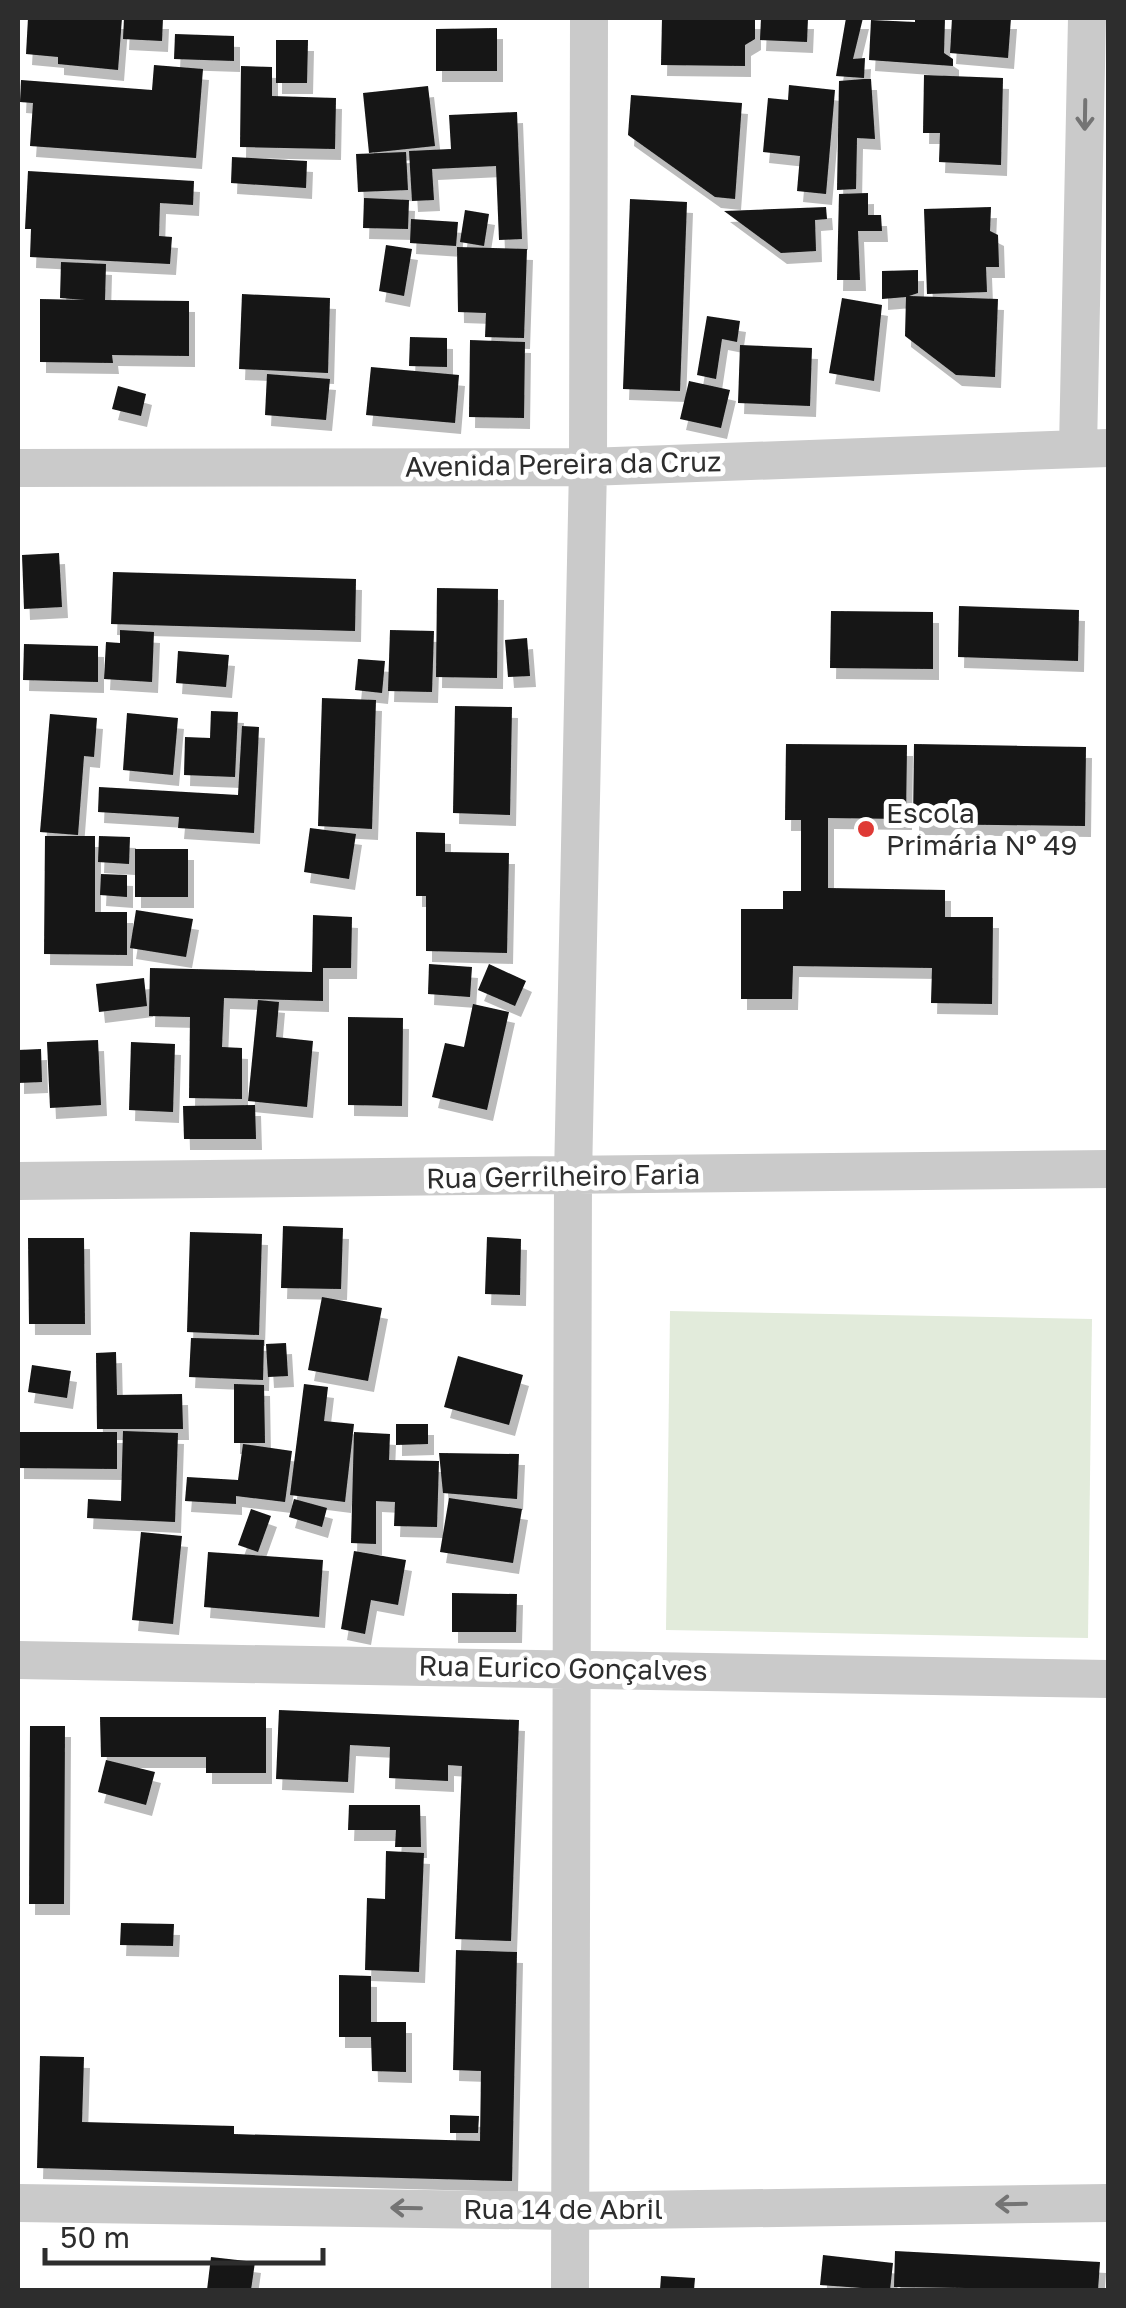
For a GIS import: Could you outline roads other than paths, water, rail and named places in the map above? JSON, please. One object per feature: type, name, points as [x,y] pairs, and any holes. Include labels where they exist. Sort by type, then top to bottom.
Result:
[{"type":"street","points":[[570,2290],[573,1177],[588,467],[588,18]]},
{"type":"street","points":[[1087,18],[1093,448]]},
{"type":"street","name":"Avenida Pereira da Cruz","points":[[18,468],[588,467],[1093,448]]},
{"type":"street","name":"Rua Gerrilheiro Faria","points":[[18,1181],[1108,1169]]},
{"type":"street","name":"Rua Eurico Gonçalves","points":[[18,1660],[1108,1679]]},
{"type":"street","name":"Rua 14 de Abril","points":[[18,2203],[570,2211],[1108,2203]]},
{"type":"place","name":"Escola Primária Nº 49","points":[[866,829]]}]
